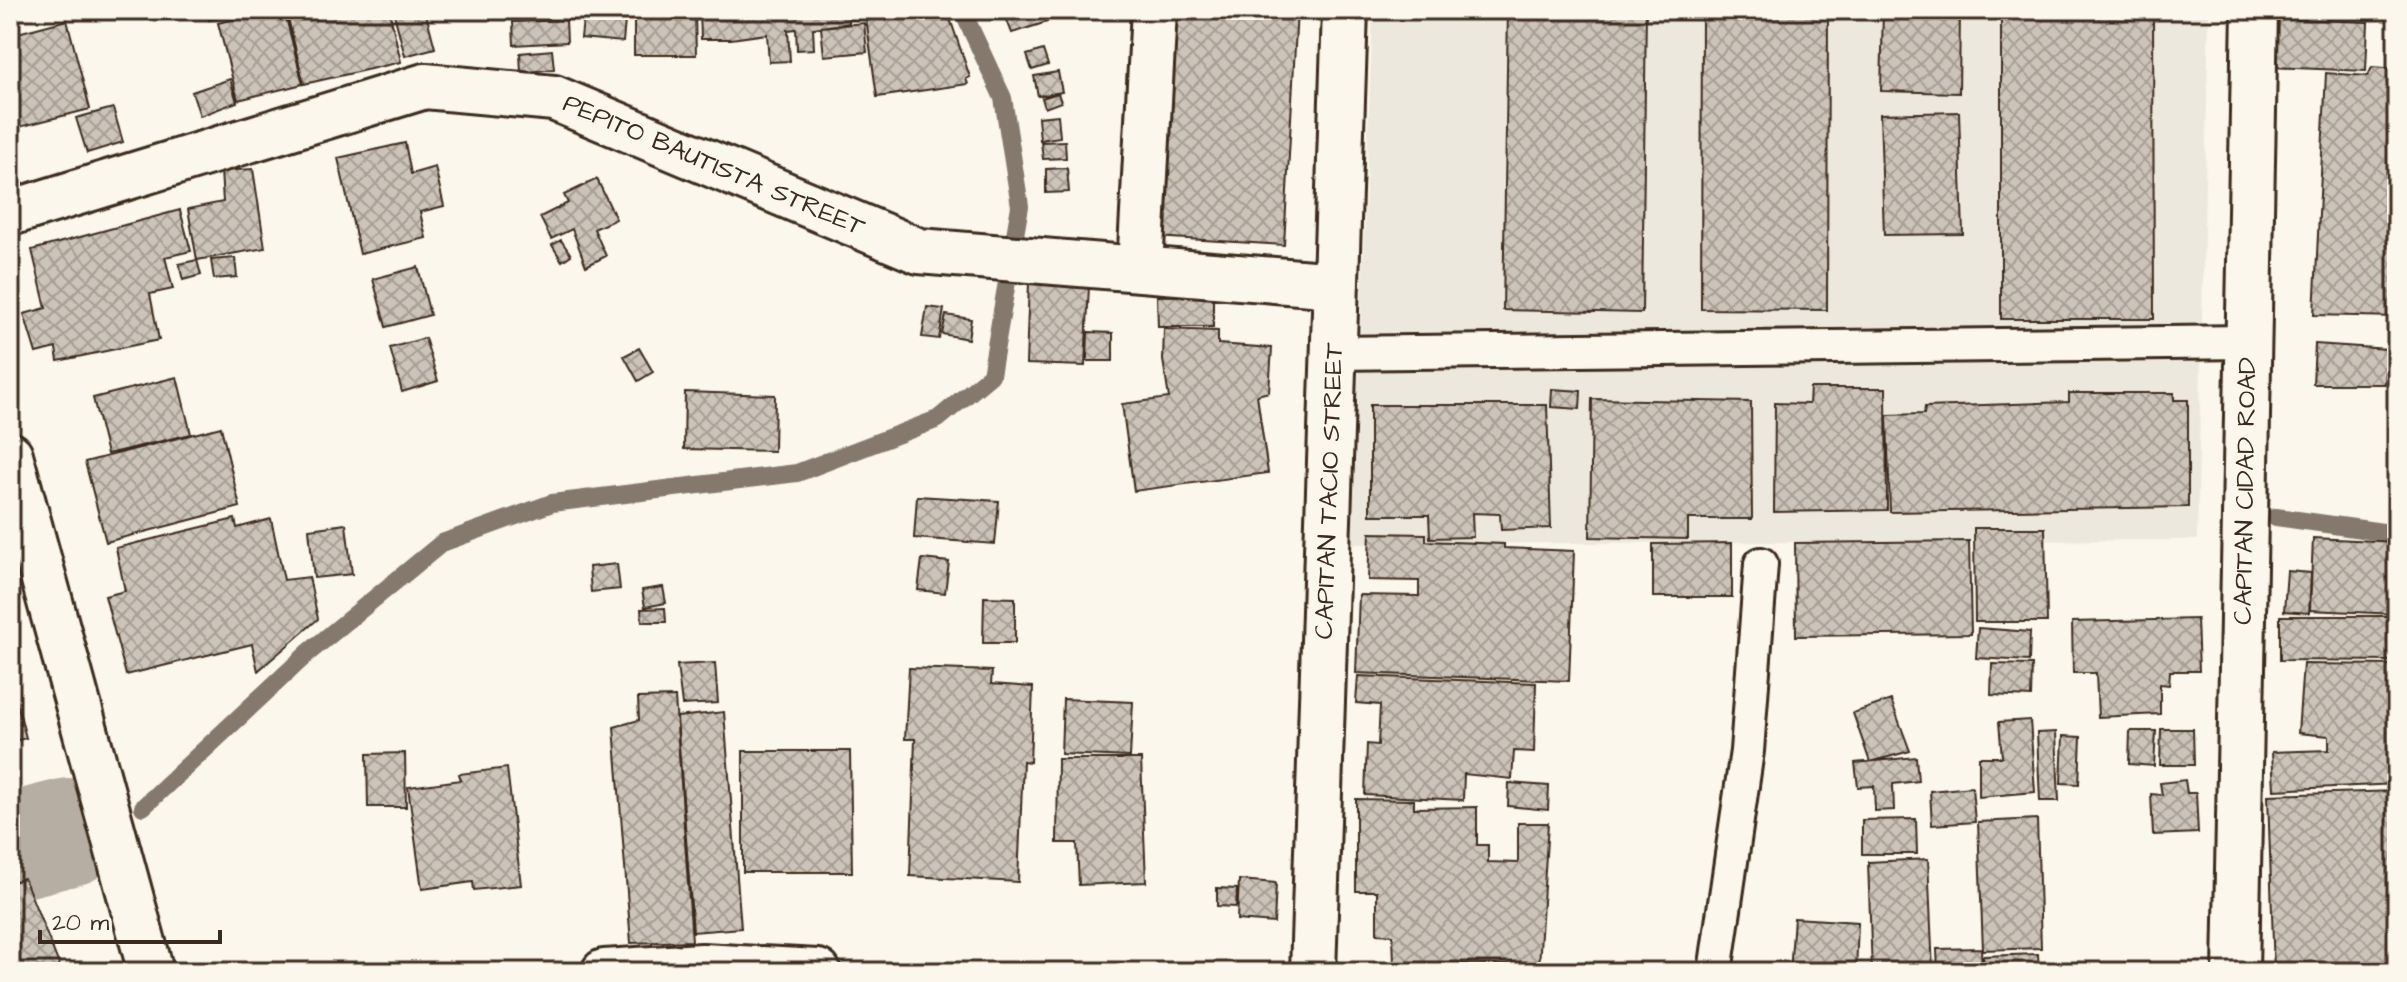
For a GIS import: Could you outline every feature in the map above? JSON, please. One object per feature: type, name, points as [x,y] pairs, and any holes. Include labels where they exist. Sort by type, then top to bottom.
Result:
[{"type":"street","points":[[1140,268],[1154,10]]},
{"type":"street","name":"CAPITAN TACIO STREET","points":[[1313,972],[1345,10]]},
{"type":"street","name":"CAPITAN CIDAD ROAD","points":[[2236,972],[2255,10]]},
{"type":"street","name":"PEPITO BAUTISTA STREET","points":[[10,213],[425,86],[554,98],[919,251],[1336,285]]},
{"type":"street","points":[[10,455],[151,972]]},
{"type":"street","points":[[604,972],[702,969],[818,972]]},
{"type":"lane","points":[[1334,353],[2248,342]]},
{"type":"lane","points":[[1715,972],[1747,751],[1761,564]]},
{"type":"shaded area","points":[[1373,10],[2209,10],[2197,540],[1352,544]]},
{"type":"building","points":[[206,10],[252,10],[209,20]]},
{"type":"building","points":[[270,10],[284,10],[303,84],[238,100],[218,23]]},
{"type":"building","points":[[286,10],[389,10],[401,62],[304,84]]},
{"type":"building","points":[[393,10],[425,10],[435,48],[405,56]]},
{"type":"building","points":[[584,10],[626,10],[623,42],[581,38]]},
{"type":"building","points":[[634,10],[695,10],[696,55],[634,55]]},
{"type":"building","points":[[700,10],[848,10],[849,23],[813,28],[814,49],[797,50],[796,29],[788,30],[790,61],[769,62],[767,34],[701,39]]},
{"type":"building","points":[[850,10],[947,10],[970,77],[966,79],[968,84],[877,97],[866,18],[851,19]]},
{"type":"building","points":[[1003,10],[1043,10],[1047,22],[1012,33]]},
{"type":"building","points":[[1168,10],[1297,10],[1284,245],[1155,237]]},
{"type":"building","points":[[1508,10],[1646,10],[1642,313],[1503,310]]},
{"type":"building","points":[[1702,10],[1828,10],[1827,310],[1701,309]]},
{"type":"building","points":[[1883,10],[1960,10],[1959,93],[1881,91]]},
{"type":"building","points":[[2001,10],[2153,10],[2154,319],[2001,319]]},
{"type":"building","points":[[2347,10],[2347,15],[2305,12]]},
{"type":"building","points":[[2271,18],[2368,22],[2366,71],[2270,67]]},
{"type":"building","points":[[67,20],[90,109],[15,128],[10,110],[10,35]]},
{"type":"building","points":[[566,20],[567,42],[514,45],[513,22]]},
{"type":"building","points":[[864,23],[867,52],[824,56],[821,27]]},
{"type":"building","points":[[552,50],[554,69],[521,73],[520,53]]},
{"type":"building","points":[[1043,50],[1048,65],[1032,70],[1027,55]]},
{"type":"building","points":[[2372,67],[2397,69],[2397,317],[2314,315],[2326,73],[2368,76]]},
{"type":"building","points":[[1058,72],[1062,92],[1038,96],[1034,76]]},
{"type":"building","points":[[230,79],[237,102],[200,116],[192,92]]},
{"type":"building","points":[[1058,93],[1061,102],[1045,108],[1042,98]]},
{"type":"building","points":[[113,108],[123,142],[87,153],[76,118]]},
{"type":"building","points":[[1959,112],[1963,234],[1884,235],[1880,114]]},
{"type":"building","points":[[1058,115],[1060,137],[1040,140],[1038,117]]},
{"type":"building","points":[[1065,141],[1066,158],[1043,159],[1041,142]]},
{"type":"building","points":[[405,143],[411,174],[435,167],[444,206],[420,212],[426,238],[360,254],[338,158]]},
{"type":"building","points":[[1067,168],[1069,192],[1046,193],[1046,169]]},
{"type":"building","points":[[253,169],[265,248],[197,260],[188,209],[223,202],[221,171]]},
{"type":"building","points":[[597,179],[616,219],[594,229],[606,256],[586,266],[572,229],[551,239],[540,217],[568,203],[564,195]]},
{"type":"building","points":[[180,210],[191,251],[165,257],[173,289],[150,294],[159,340],[58,361],[56,348],[36,353],[24,314],[46,308],[32,250]]},
{"type":"building","points":[[561,240],[571,255],[562,261],[552,245]]},
{"type":"building","points":[[235,258],[237,277],[214,279],[211,260]]},
{"type":"building","points":[[197,260],[201,275],[183,280],[179,264]]},
{"type":"building","points":[[418,267],[430,315],[386,327],[373,279]]},
{"type":"building","points":[[1029,282],[1089,286],[1085,366],[1026,364]]},
{"type":"building","points":[[1213,295],[1213,327],[1158,327],[1157,296]]},
{"type":"building","points":[[927,307],[944,309],[939,339],[922,337]]},
{"type":"building","points":[[946,315],[971,319],[968,339],[942,334]]},
{"type":"building","points":[[1164,329],[1218,331],[1218,344],[1272,348],[1269,392],[1257,395],[1268,473],[1134,491],[1122,404],[1169,398],[1163,360]]},
{"type":"building","points":[[1088,332],[1113,333],[1113,361],[1087,361]]},
{"type":"building","points":[[425,338],[438,381],[402,392],[390,348]]},
{"type":"building","points":[[2315,344],[2388,349],[2385,384],[2313,384]]},
{"type":"building","points":[[639,348],[653,372],[638,381],[624,356]]},
{"type":"building","points":[[177,377],[191,434],[107,454],[93,398]]},
{"type":"building","points":[[1810,388],[1886,388],[1887,510],[1774,512],[1775,403],[1809,404]]},
{"type":"building","points":[[1552,389],[1581,391],[1580,409],[1551,407]]},
{"type":"building","points":[[685,392],[775,395],[774,451],[684,449]]},
{"type":"building","points":[[2069,393],[2174,393],[2174,400],[2188,400],[2188,507],[1890,512],[1887,415],[1924,414],[1925,407],[2069,402]]},
{"type":"building","points":[[1592,399],[1751,402],[1752,519],[1688,519],[1688,539],[1590,537]]},
{"type":"building","points":[[1370,405],[1547,405],[1551,528],[1501,530],[1500,514],[1472,513],[1473,537],[1430,538],[1429,515],[1370,515]]},
{"type":"building","points":[[221,427],[240,507],[106,542],[85,462]]},
{"type":"building","points":[[917,496],[999,501],[995,544],[914,538]]},
{"type":"building","points":[[235,519],[237,528],[271,519],[284,580],[309,577],[318,619],[258,671],[252,644],[126,675],[105,596],[125,591],[116,548]]},
{"type":"building","points":[[346,524],[352,574],[314,578],[309,529]]},
{"type":"building","points":[[1974,528],[2045,528],[2047,622],[1975,622]]},
{"type":"building","points":[[1370,533],[1426,534],[1426,541],[1574,551],[1569,681],[1356,673],[1359,595],[1419,596],[1419,581],[1368,580]]},
{"type":"building","points":[[2313,538],[2397,542],[2397,614],[2310,610]]},
{"type":"building","points":[[1969,541],[1971,634],[1796,636],[1795,543]]},
{"type":"building","points":[[1732,543],[1732,597],[1653,597],[1653,544]]},
{"type":"building","points":[[922,559],[949,562],[945,593],[918,590]]},
{"type":"building","points":[[617,564],[620,589],[591,592],[589,567]]},
{"type":"building","points":[[2287,571],[2311,573],[2309,613],[2284,611]]},
{"type":"building","points":[[663,587],[666,603],[645,607],[642,590]]},
{"type":"building","points":[[984,597],[1015,598],[1015,643],[983,643]]},
{"type":"building","points":[[665,608],[666,622],[642,622],[641,609]]},
{"type":"building","points":[[2280,616],[2397,616],[2397,661],[2280,660]]},
{"type":"building","points":[[2197,619],[2199,671],[2170,671],[2169,685],[2160,684],[2160,714],[2098,717],[2096,673],[2073,673],[2072,622]]},
{"type":"building","points":[[1978,628],[2030,632],[2029,661],[1976,658]]},
{"type":"building","points":[[715,663],[718,703],[682,705],[677,665]]},
{"type":"building","points":[[1992,664],[2032,665],[2031,697],[1991,695]]},
{"type":"building","points":[[2303,664],[2397,665],[2397,784],[2274,790],[2272,752],[2329,750],[2329,736],[2298,733]]},
{"type":"building","points":[[909,668],[992,671],[991,684],[1033,687],[1030,762],[1023,761],[1018,882],[910,876],[915,739],[905,739]]},
{"type":"building","points":[[10,676],[26,738],[10,742]]},
{"type":"building","points":[[1358,676],[1536,683],[1534,752],[1514,751],[1512,779],[1464,774],[1463,800],[1365,795],[1367,744],[1378,745],[1380,705],[1356,703]]},
{"type":"building","points":[[675,697],[692,941],[631,943],[614,727],[639,720],[638,698]]},
{"type":"building","points":[[1063,699],[1133,702],[1130,757],[1061,754]]},
{"type":"building","points":[[1891,700],[1910,751],[1870,762],[1853,713]]},
{"type":"building","points":[[724,712],[741,928],[693,932],[677,717]]},
{"type":"building","points":[[2030,720],[2035,792],[1979,797],[1979,757],[2002,757],[1999,722]]},
{"type":"building","points":[[2161,729],[2193,729],[2194,765],[2160,765]]},
{"type":"building","points":[[2130,731],[2156,731],[2154,766],[2129,764]]},
{"type":"building","points":[[2056,732],[2059,801],[2040,801],[2037,733]]},
{"type":"building","points":[[2063,736],[2081,737],[2079,784],[2061,783]]},
{"type":"building","points":[[743,751],[850,751],[852,872],[743,872]]},
{"type":"building","points":[[405,753],[406,807],[368,807],[367,754]]},
{"type":"building","points":[[1916,757],[1918,781],[1893,784],[1894,810],[1875,811],[1874,786],[1858,787],[1855,763]]},
{"type":"building","points":[[1058,759],[1141,759],[1146,882],[1079,885],[1077,843],[1057,843]]},
{"type":"building","points":[[507,768],[521,885],[474,890],[473,882],[422,889],[408,787],[461,780],[459,774]]},
{"type":"building","points":[[2185,780],[2187,793],[2196,793],[2198,833],[2153,835],[2151,794],[2162,795],[2160,783]]},
{"type":"building","points":[[1509,783],[1549,786],[1548,810],[1508,806]]},
{"type":"building","points":[[1972,787],[1975,822],[1932,825],[1930,791]]},
{"type":"building","points":[[2397,791],[2397,972],[2274,972],[2268,795]]},
{"type":"building","points":[[1356,799],[1414,800],[1414,808],[1477,807],[1477,845],[1488,845],[1488,862],[1518,863],[1518,823],[1548,823],[1539,965],[1394,963],[1393,935],[1377,934],[1377,891],[1356,891]]},
{"type":"building","points":[[1916,819],[1917,854],[1862,854],[1862,820]]},
{"type":"building","points":[[2037,819],[2041,948],[1983,950],[1978,822]]},
{"type":"building","points":[[1928,859],[1933,972],[1872,972],[1868,862]]},
{"type":"building","points":[[24,878],[62,972],[10,972],[10,883]]},
{"type":"building","points":[[1239,880],[1276,883],[1274,923],[1237,920]]},
{"type":"building","points":[[1217,888],[1237,889],[1236,907],[1217,906]]},
{"type":"building","points":[[1794,918],[1858,922],[1856,972],[1790,972]]},
{"type":"building","points":[[1981,948],[1982,972],[1938,972],[1937,949]]},
{"type":"building","points":[[2038,954],[2039,972],[1984,972],[1983,956]]},
{"type":"waterway","points":[[143,807],[308,653],[442,543],[552,503],[797,473],[938,419],[991,375],[1020,206],[1003,98],[962,10]]},
{"type":"waterway","points":[[2276,517],[2397,534]]},
{"type":"waterway","points":[[10,847],[69,832]]}]
